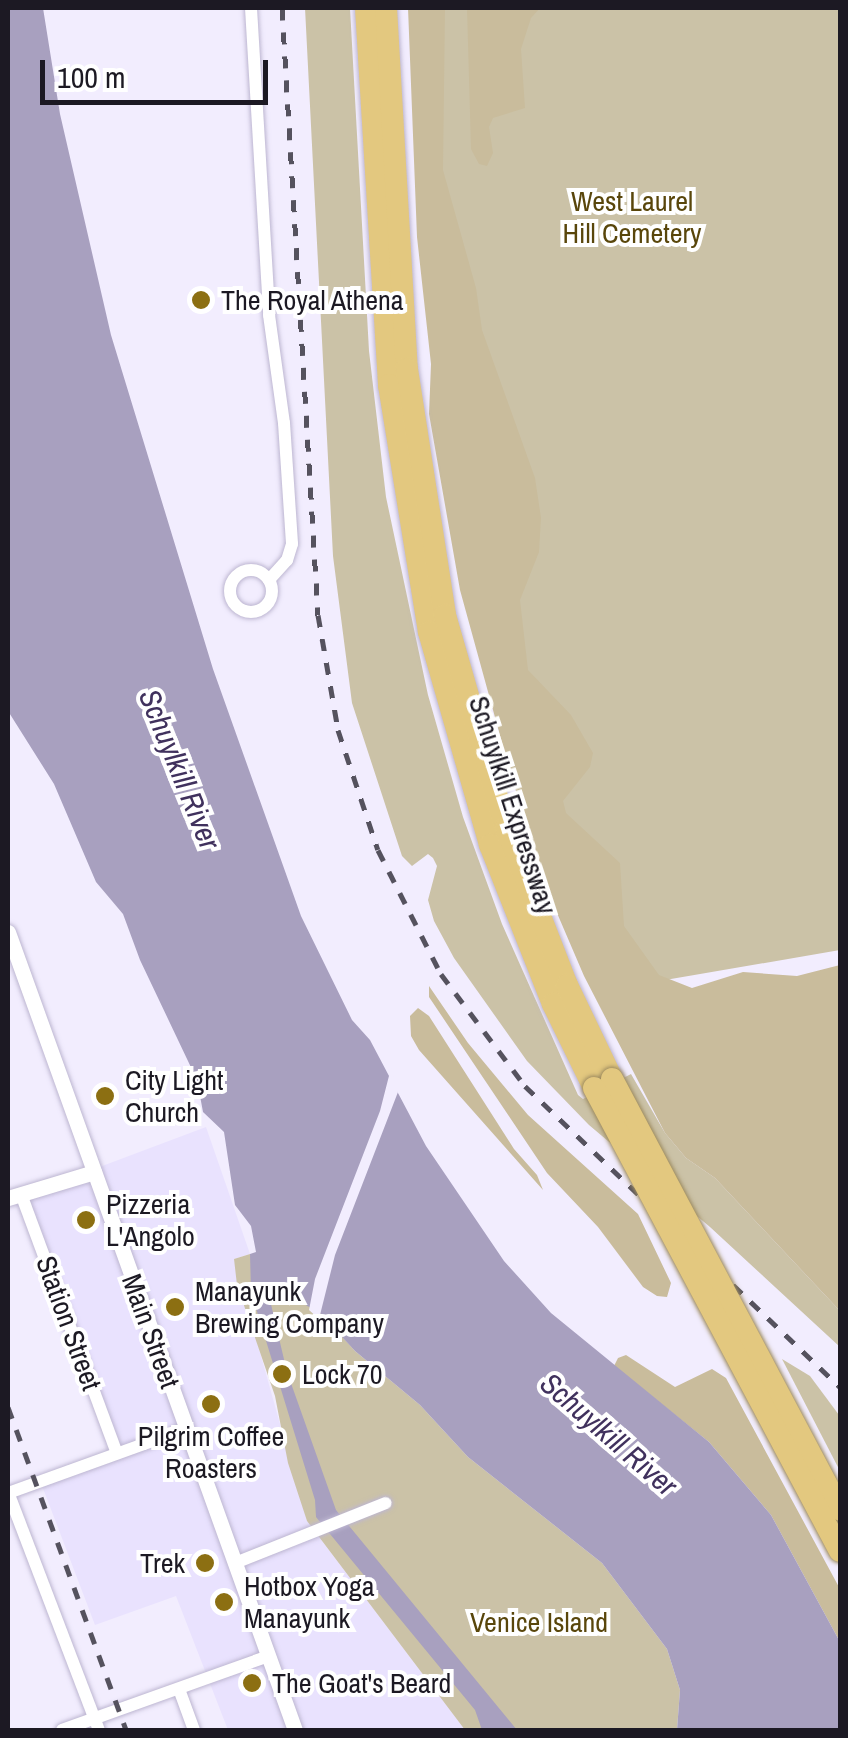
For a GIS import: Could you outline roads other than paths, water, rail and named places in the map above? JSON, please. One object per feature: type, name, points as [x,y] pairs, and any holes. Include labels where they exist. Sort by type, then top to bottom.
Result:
[{"type":"highway","name":"Schuylkill Expressway","points":[[366,8],[389,385],[429,632],[490,844],[554,1004],[603,1084],[840,1509]]},
{"type":"highway","name":"Schuylkill Expressway","points":[[386,8],[407,368],[445,615],[506,828],[603,1084],[840,1551]]},
{"type":"street","points":[[251,8],[268,301],[284,422],[292,544],[287,560],[269,580]]},
{"type":"street","name":"Main Street","points":[[8,932],[294,1730]]},
{"type":"street","points":[[14,1196],[94,1172]]},
{"type":"street","name":"Station Street","points":[[14,1196],[117,1453]]},
{"type":"street","points":[[97,1725],[8,1492],[186,1428]]},
{"type":"street","points":[[235,1563],[386,1503]]},
{"type":"street","points":[[62,1730],[97,1725],[269,1656]]},
{"type":"street","points":[[179,1689],[194,1730]]},
{"type":"water","name":"Schuylkill River","points":[[8,8],[43,8],[60,114],[111,335],[213,669],[301,916],[352,1020],[370,1040],[426,1146],[504,1261],[551,1313],[709,1442],[771,1515],[840,1642],[840,1730],[677,1730],[680,1690],[667,1649],[602,1563],[468,1457],[420,1405],[355,1351],[320,1313],[266,1283],[287,1372],[336,1510],[517,1730],[482,1730],[475,1710],[316,1517],[315,1500],[251,1292],[250,1254],[256,1252],[251,1226],[235,1205],[224,1132],[203,1112],[197,1080],[140,960],[123,914],[96,882],[54,784],[8,711]]},
{"type":"railway","points":[[282,8],[318,615],[338,730],[378,850],[441,974],[525,1086],[840,1387]]},
{"type":"railway","points":[[8,1407],[126,1730]]},
{"type":"place","name":"The Royal Athena","points":[[201,300]]},
{"type":"place","name":"City Light Church","points":[[105,1096]]},
{"type":"place","name":"Pizzeria L'Angolo","points":[[86,1220]]},
{"type":"place","name":"Manayunk Brewing Company","points":[[175,1307]]},
{"type":"place","name":"Lock 70","points":[[282,1374]]},
{"type":"place","name":"Pilgrim Coffee Roasters","points":[[211,1404]]},
{"type":"place","name":"Trek","points":[[205,1563]]},
{"type":"place","name":"Hotbox Yoga Manayunk","points":[[224,1602]]},
{"type":"place","name":"The Goat's Beard","points":[[252,1683]]},
{"type":"park label","name":"West Laurel Hill Cemetery","points":[[632,217]]},
{"type":"park label","name":"Venice Island","points":[[539,1622]]}]
